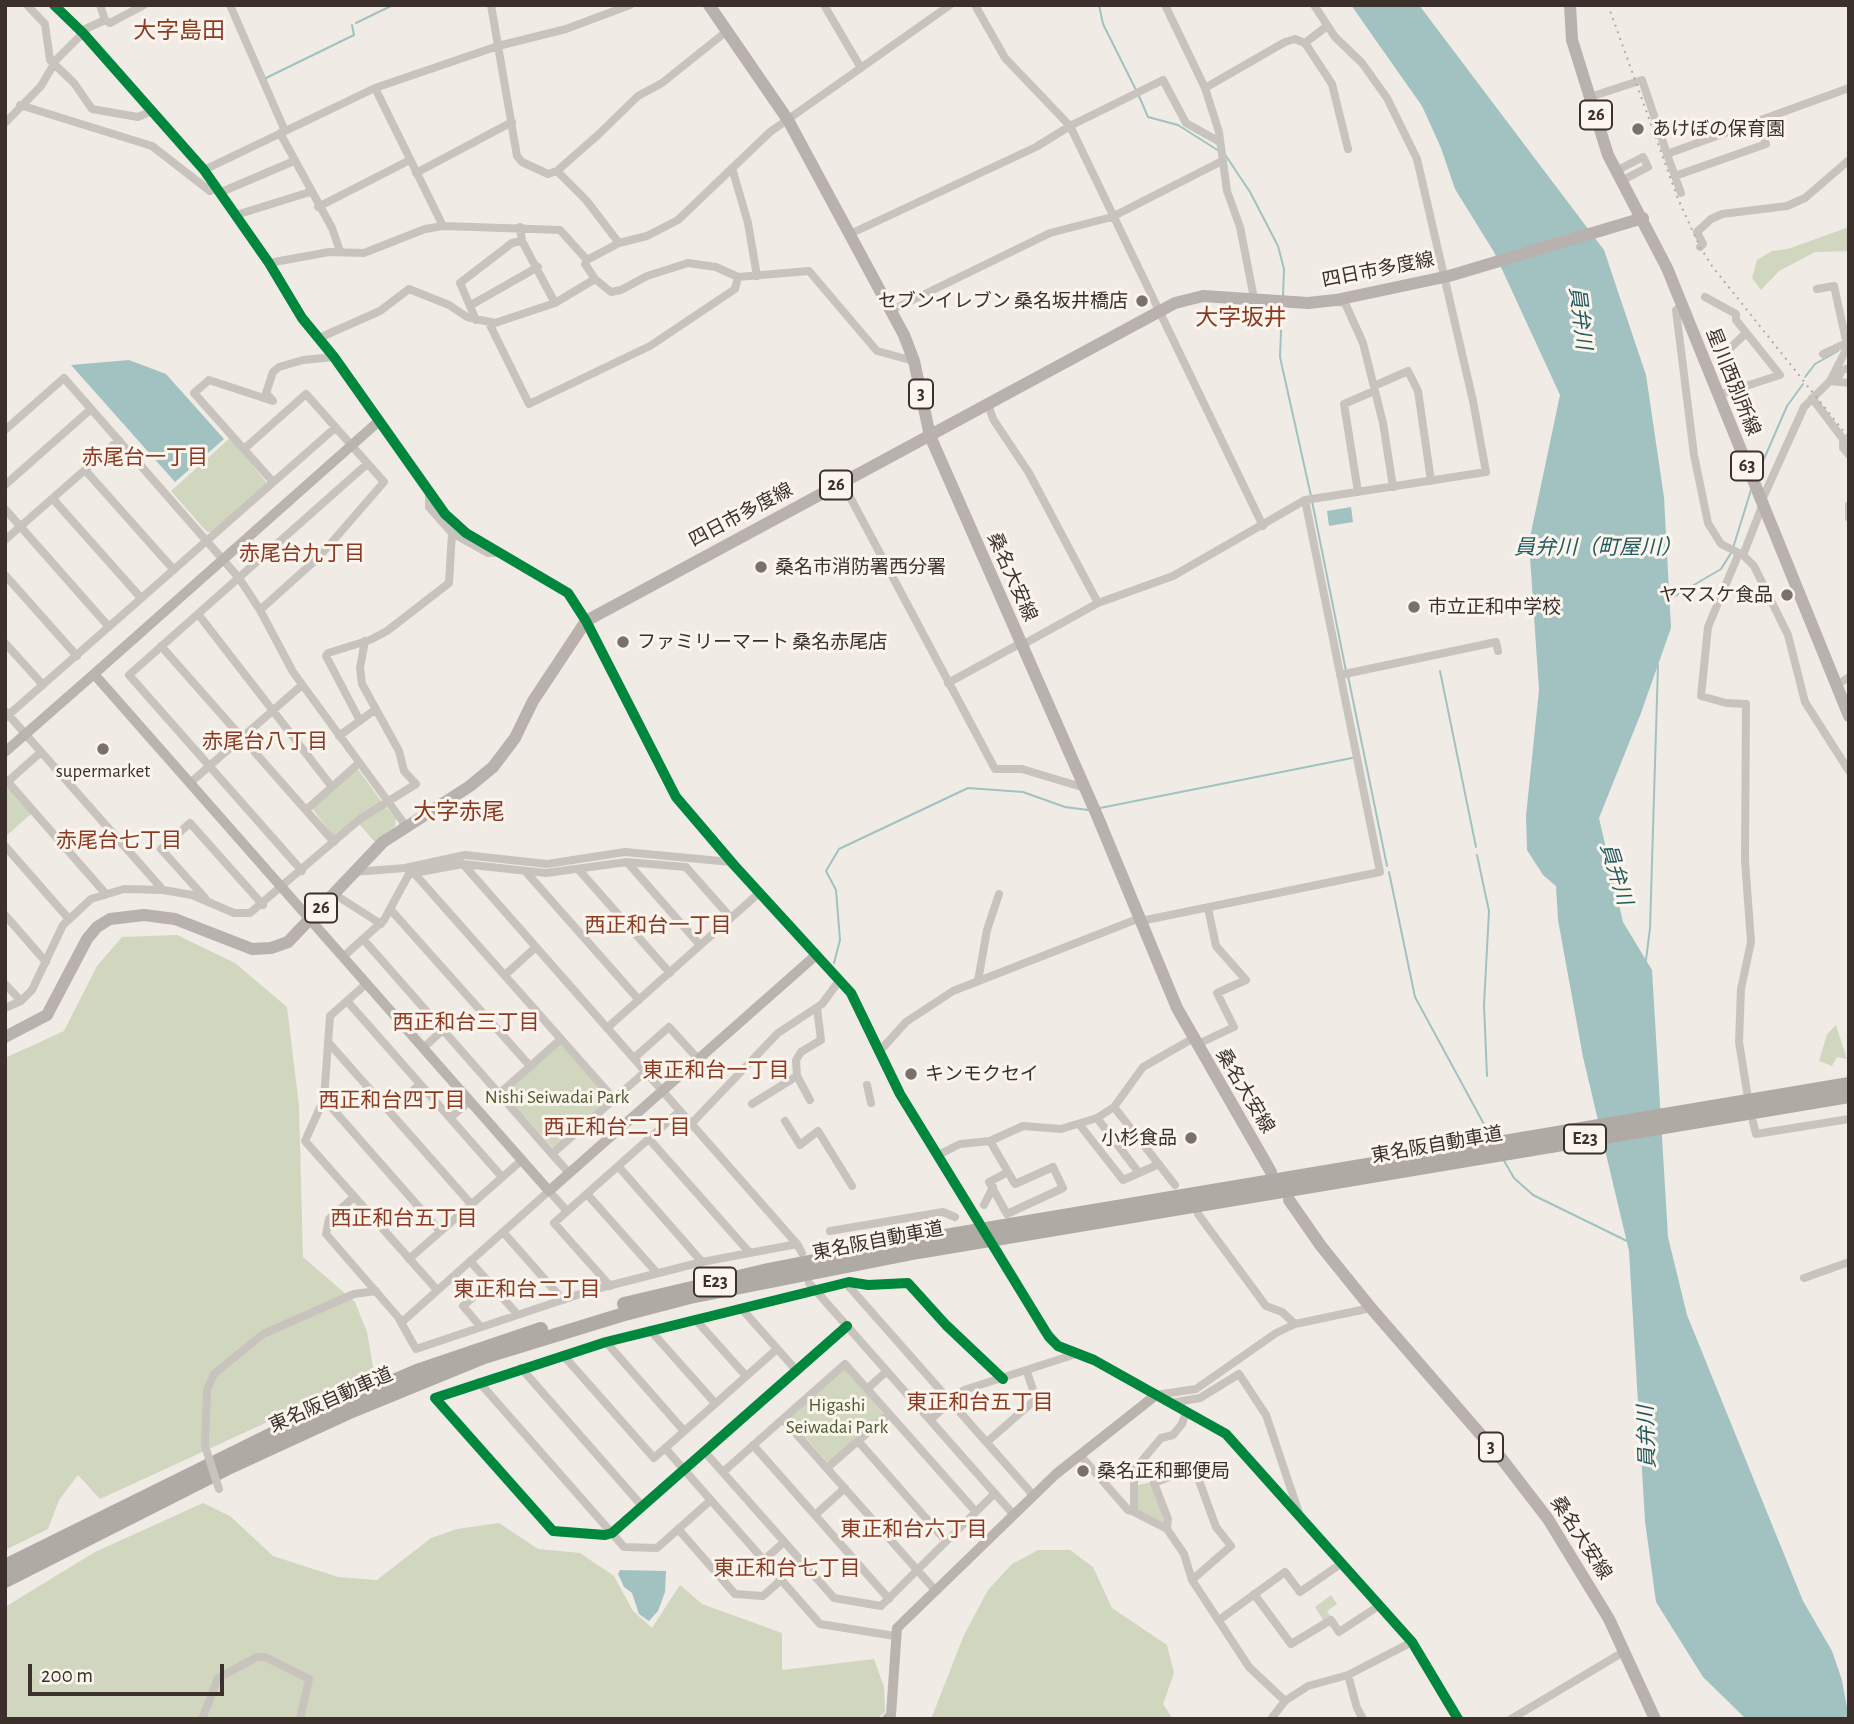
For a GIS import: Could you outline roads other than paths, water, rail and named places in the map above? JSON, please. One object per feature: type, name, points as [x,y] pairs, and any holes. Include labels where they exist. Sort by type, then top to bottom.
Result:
[{"type":"highway","name":"東名阪自動車道","points":[[5,1581],[226,1469],[363,1406],[484,1357],[585,1325],[691,1297],[918,1252],[1696,1115],[1849,1084]]},
{"type":"highway","name":"東名阪自動車道","points":[[1696,1115],[1849,1096]]},
{"type":"highway","name":"東名阪自動車道","points":[[5,1566],[219,1459],[347,1400],[480,1348],[618,1306],[768,1270],[915,1241],[1471,1153]]},
{"type":"main road","name":"桑名大安線","points":[[709,5],[788,120],[892,310],[914,361],[930,436],[1194,1042],[1271,1172]]},
{"type":"main road","name":"26","points":[[1570,5],[1572,40],[1590,97],[1619,176],[1640,219]]},
{"type":"main road","name":"四日市多度線","points":[[5,1037],[47,1015],[87,939],[110,919],[144,915],[175,919],[243,947],[262,949],[288,942],[383,842],[470,786],[504,755],[533,701],[586,621],[1160,311],[1191,297],[1336,300],[1446,276],[1640,219]]},
{"type":"main road","name":"星川西別所線","points":[[1640,219],[1682,306],[1849,716]]},
{"type":"main road","name":"桑名大安線","points":[[1289,1200],[1321,1247],[1501,1458],[1548,1518],[1625,1651],[1655,1719]]},
{"type":"street","points":[[27,5],[46,24],[54,64],[74,83],[92,109],[138,117],[152,111]]},
{"type":"street","points":[[54,5],[82,32],[204,170],[269,263],[295,308],[334,357],[429,493],[466,533],[568,593],[586,621],[673,790],[731,862],[857,1004],[900,1094],[980,1224]]},
{"type":"street","points":[[100,5],[105,20],[110,23],[144,5]]},
{"type":"street","points":[[230,5],[294,161],[340,251]]},
{"type":"street","points":[[491,5],[514,147],[522,162],[548,174],[556,171],[638,96],[662,83],[727,31]]},
{"type":"street","points":[[204,170],[375,89],[498,46],[566,29],[630,5]]},
{"type":"street","points":[[824,5],[861,68]]},
{"type":"street","points":[[975,5],[1005,58],[1070,126],[1263,526]]},
{"type":"street","points":[[1165,5],[1205,88],[1254,298]]},
{"type":"street","points":[[948,683],[1098,603],[1174,576],[1309,500],[1486,472],[1474,401],[1446,276],[1409,139],[1371,76],[1327,26],[1314,5]]},
{"type":"street","points":[[914,361],[877,351],[809,271],[738,277],[716,267],[694,262],[672,266],[615,292],[605,290],[585,264],[587,260],[619,243],[647,236],[678,220],[732,168],[788,120],[944,7]]},
{"type":"street","points":[[5,123],[20,104],[41,86],[54,64],[82,32],[105,20]]},
{"type":"street","points":[[1305,43],[1327,26]]},
{"type":"street","points":[[1205,88],[1285,42],[1295,39],[1305,43],[1332,84],[1348,149]]},
{"type":"street","points":[[850,234],[1036,147],[1070,126],[1163,80],[1186,122],[1221,152]]},
{"type":"street","points":[[1590,97],[1642,80],[1681,193]]},
{"type":"street","points":[[1667,154],[1849,88]]},
{"type":"street","points":[[375,89],[443,226]]},
{"type":"street","points":[[20,104],[152,146],[210,191],[218,191],[294,161]]},
{"type":"street","points":[[1675,176],[1766,144],[1758,121]]},
{"type":"street","points":[[416,173],[512,122]]},
{"type":"street","points":[[892,310],[1050,233],[1112,217],[1221,152]]},
{"type":"street","points":[[318,207],[410,160]]},
{"type":"street","points":[[1700,247],[1703,244],[1697,232],[1711,219],[1722,214],[1787,206],[1805,198],[1849,160]]},
{"type":"street","points":[[732,168],[748,223],[757,276]]},
{"type":"street","points":[[556,171],[586,200],[619,243]]},
{"type":"street","points":[[236,215],[310,192]]},
{"type":"street","points":[[269,263],[340,251],[364,253],[425,229],[443,226],[559,230],[587,260]]},
{"type":"street","points":[[520,227],[522,241],[555,303]]},
{"type":"street","points":[[476,320],[460,283],[512,243],[522,241]]},
{"type":"street","points":[[471,305],[538,267]]},
{"type":"street","points":[[489,323],[528,404],[650,346],[735,289],[738,277]]},
{"type":"street","points":[[319,338],[380,311],[409,289],[428,294],[476,320],[489,323],[512,320],[555,303],[595,279]]},
{"type":"street","points":[[1817,289],[1835,286],[1846,346],[1834,381]]},
{"type":"street","points":[[1705,297],[1735,314],[1746,333],[1780,374],[1718,395]]},
{"type":"street","points":[[1336,300],[1339,304],[1345,303],[1356,324],[1383,423],[1393,487]]},
{"type":"street","points":[[1682,306],[1675,310],[1700,494],[1712,532],[1721,544],[1755,566],[1796,657],[1805,702],[1849,771]]},
{"type":"street","points":[[1723,355],[1746,333]]},
{"type":"street","points":[[1823,354],[1846,346]]},
{"type":"street","points":[[284,413],[267,393],[272,372],[279,367],[303,360],[334,357]]},
{"type":"street","points":[[1747,1092],[1739,1042],[1741,989],[1751,942],[1745,860],[1746,704],[1726,703],[1701,696],[1708,627],[1737,552],[1763,502],[1799,417],[1812,398],[1834,381],[1842,370],[1849,368]]},
{"type":"street","points":[[1358,492],[1344,404],[1408,371],[1418,391],[1431,481]]},
{"type":"street","points":[[5,430],[64,378],[239,578],[302,685],[406,826]]},
{"type":"street","points":[[273,401],[209,380],[194,393],[273,482]]},
{"type":"street","points":[[1834,381],[1849,383]]},
{"type":"street","points":[[244,449],[306,394],[384,482],[319,557],[260,610]]},
{"type":"street","points":[[1812,398],[1843,439],[1843,448],[1849,455]]},
{"type":"street","points":[[988,404],[993,419],[1029,473],[1098,603]]},
{"type":"street","points":[[5,485],[91,409]]},
{"type":"street","points":[[5,752],[379,421]]},
{"type":"street","points":[[163,890],[26,734],[6,715],[77,656],[335,428]]},
{"type":"street","points":[[5,540],[119,440]]},
{"type":"street","points":[[302,871],[129,675],[367,464]]},
{"type":"street","points":[[85,470],[174,570]]},
{"type":"street","points":[[842,482],[996,770],[1022,769],[1085,788]]},
{"type":"street","points":[[429,493],[429,507],[452,533],[488,553],[499,553]]},
{"type":"street","points":[[53,499],[141,598]]},
{"type":"street","points":[[879,1052],[906,1022],[945,996],[1140,919],[1208,908],[1380,872],[1357,757],[1345,674],[1309,500]]},
{"type":"street","points":[[1849,505],[1849,518]]},
{"type":"street","points":[[5,509],[109,627]]},
{"type":"street","points":[[360,721],[326,656],[365,641],[401,622],[449,583],[452,533]]},
{"type":"street","points":[[5,575],[77,656]]},
{"type":"street","points":[[198,614],[332,787]]},
{"type":"street","points":[[5,1008],[21,1001],[32,990],[68,918],[86,902],[105,893],[132,889],[163,890],[207,900],[240,915],[256,911],[360,819],[416,784],[404,771],[399,751],[360,677],[365,641]]},
{"type":"street","points":[[1345,674],[1496,642],[1498,651]]},
{"type":"street","points":[[5,643],[43,685]]},
{"type":"street","points":[[161,646],[334,842]]},
{"type":"street","points":[[94,674],[567,1211]]},
{"type":"street","points":[[1837,685],[1849,677]]},
{"type":"street","points":[[190,783],[302,685]]},
{"type":"street","points":[[339,736],[376,709]]},
{"type":"street","points":[[41,752],[6,783],[105,893]]},
{"type":"street","points":[[306,810],[359,762]]},
{"type":"street","points":[[207,900],[161,849],[190,823],[263,905]]},
{"type":"street","points":[[5,846],[68,918]]},
{"type":"street","points":[[354,872],[405,867],[465,855],[547,864],[625,852],[731,862]]},
{"type":"street","points":[[627,862],[701,945]]},
{"type":"street","points":[[343,957],[381,924],[409,874],[463,864],[546,873],[627,862],[686,867],[731,918]]},
{"type":"street","points":[[463,864],[797,1244],[802,1254]]},
{"type":"street","points":[[578,869],[670,973]]},
{"type":"street","points":[[526,872],[639,1000]]},
{"type":"street","points":[[414,873],[614,1099]]},
{"type":"street","points":[[607,1028],[759,893]]},
{"type":"street","points":[[334,894],[381,924]]},
{"type":"street","points":[[978,981],[987,930],[999,894]]},
{"type":"street","points":[[938,1155],[960,1144],[990,1141],[1023,1126],[1052,1129],[1097,1118],[1114,1107],[1143,1067],[1194,1042],[1234,1027],[1217,993],[1246,981],[1216,946],[1208,908]]},
{"type":"street","points":[[390,909],[530,1066]]},
{"type":"street","points":[[5,915],[46,961]]},
{"type":"street","points":[[363,939],[569,1174]]},
{"type":"street","points":[[505,975],[536,947]]},
{"type":"street","points":[[402,1322],[815,956]]},
{"type":"street","points":[[691,1124],[778,1033],[817,1008],[839,981]]},
{"type":"street","points":[[5,984],[21,1001]]},
{"type":"street","points":[[366,984],[330,1016],[324,1099],[305,1141],[438,1290]]},
{"type":"street","points":[[347,1001],[502,1177]]},
{"type":"street","points":[[810,1100],[797,1076],[798,1056],[821,1040],[817,1008]]},
{"type":"street","points":[[634,1058],[669,1027],[699,1060]]},
{"type":"street","points":[[423,1048],[443,1030]]},
{"type":"street","points":[[499,1094],[561,1039]]},
{"type":"street","points":[[328,1042],[471,1204]]},
{"type":"street","points":[[552,1154],[646,1071]]},
{"type":"street","points":[[752,1104],[797,1076]]},
{"type":"street","points":[[390,1112],[421,1084]]},
{"type":"street","points":[[867,1085],[871,1103]]},
{"type":"street","points":[[324,1099],[440,1231]]},
{"type":"street","points":[[450,1118],[470,1101]]},
{"type":"street","points":[[1114,1107],[1175,1185]]},
{"type":"street","points":[[610,1286],[554,1223],[680,1111]]},
{"type":"street","points":[[1097,1118],[1139,1173]]},
{"type":"street","points":[[1753,1122],[1756,1134],[1849,1119]]},
{"type":"street","points":[[785,1121],[800,1145],[818,1132],[852,1186]]},
{"type":"street","points":[[1079,1124],[1123,1180],[1158,1164]]},
{"type":"street","points":[[649,1139],[749,1252]]},
{"type":"street","points":[[990,1141],[1015,1184],[1053,1167],[1063,1188],[1007,1213],[989,1182],[1008,1172]]},
{"type":"street","points":[[409,1259],[522,1160]]},
{"type":"street","points":[[618,1166],[702,1262]]},
{"type":"street","points":[[984,1205],[993,1187]]},
{"type":"street","points":[[587,1194],[657,1273]]},
{"type":"street","points":[[354,1197],[329,1219],[325,1231],[402,1322],[416,1349],[517,1314],[657,1273],[797,1244]]},
{"type":"street","points":[[830,1231],[943,1212],[955,1217]]},
{"type":"street","points":[[1198,1214],[1266,1306],[1282,1312],[1295,1324]]},
{"type":"street","points":[[503,1232],[563,1300]]},
{"type":"street","points":[[995,1248],[1049,1337],[1058,1346],[1094,1360],[1226,1434],[1412,1642],[1458,1719]]},
{"type":"street","points":[[470,1261],[517,1314]]},
{"type":"street","points":[[1804,1278],[1849,1262]]},
{"type":"street","points":[[845,1282],[1033,1495]]},
{"type":"street","points":[[847,1326],[612,1533],[553,1531],[435,1398],[606,1342],[741,1308],[812,1286],[845,1282],[868,1285],[908,1283],[940,1319],[1003,1379]]},
{"type":"street","points":[[480,1326],[463,1307],[489,1283]]},
{"type":"street","points":[[812,1286],[1013,1514]]},
{"type":"street","points":[[219,1489],[205,1446],[207,1390],[214,1374],[263,1334],[354,1294],[376,1291]]},
{"type":"street","points":[[741,1308],[796,1370]]},
{"type":"street","points":[[887,1719],[891,1715],[895,1636],[906,1618],[1033,1495],[1080,1455],[1156,1395],[1196,1389],[1295,1324],[1371,1308]]},
{"type":"street","points":[[695,1319],[746,1376]]},
{"type":"street","points":[[650,1330],[715,1404]]},
{"type":"street","points":[[606,1342],[684,1431]]},
{"type":"street","points":[[563,1355],[654,1458],[777,1349]]},
{"type":"street","points":[[930,1420],[964,1390],[1076,1354]]},
{"type":"street","points":[[723,1472],[845,1364],[976,1512]]},
{"type":"street","points":[[521,1368],[642,1506]]},
{"type":"street","points":[[867,1389],[887,1371]]},
{"type":"street","points":[[987,1442],[1036,1399],[1027,1371]]},
{"type":"street","points":[[1171,1403],[1200,1398],[1239,1374],[1266,1415],[1301,1518]]},
{"type":"street","points":[[479,1382],[624,1547],[657,1548],[710,1500]]},
{"type":"street","points":[[1134,1512],[1134,1470],[1161,1438],[1173,1435],[1182,1424],[1186,1412]]},
{"type":"street","points":[[827,1468],[888,1414]]},
{"type":"street","points":[[783,1419],[935,1590]]},
{"type":"street","points":[[858,1441],[946,1541]]},
{"type":"street","points":[[753,1445],[889,1599]]},
{"type":"street","points":[[665,1448],[820,1624],[895,1636]]},
{"type":"street","points":[[704,1451],[834,1598],[881,1606],[995,1493]]},
{"type":"street","points":[[1080,1455],[1128,1510],[1167,1529],[1184,1554],[1192,1580],[1248,1667],[1285,1701]]},
{"type":"street","points":[[1167,1529],[1168,1519],[1154,1483],[1194,1467],[1216,1527],[1231,1546],[1192,1580]]},
{"type":"street","points":[[815,1515],[845,1488]]},
{"type":"street","points":[[678,1530],[738,1595],[763,1595],[781,1580]]},
{"type":"street","points":[[764,1560],[784,1542]]},
{"type":"street","points":[[1219,1620],[1285,1572],[1300,1592],[1342,1563]]},
{"type":"street","points":[[1254,1594],[1290,1644],[1331,1620],[1339,1632],[1380,1605]]},
{"type":"street","points":[[1271,1719],[1285,1701],[1308,1686],[1349,1675],[1412,1642]]},
{"type":"street","points":[[1511,1719],[1625,1651]]},
{"type":"street","points":[[202,1719],[218,1678],[257,1657],[265,1657],[309,1679],[300,1719]]},
{"type":"street","points":[[1349,1675],[1357,1709],[1363,1719]]},
{"type":"water","name":"員弁川（町屋川）","points":[[1351,5],[1419,5],[1604,250],[1646,375],[1664,497],[1671,628],[1599,818],[1623,922],[1652,970],[1668,1237],[1687,1315],[1803,1601],[1832,1651],[1842,1680],[1849,1719],[1746,1719],[1703,1677],[1656,1602],[1645,1521],[1629,1251],[1583,1057],[1558,920],[1556,886],[1543,875],[1527,850],[1526,816],[1539,690],[1529,542],[1560,395],[1494,252],[1455,189],[1441,148],[1422,106]]},
{"type":"water","points":[[129,360],[166,374],[224,439],[175,482],[71,365]]},
{"type":"water","points":[[1351,507],[1353,522],[1329,526],[1327,511]]},
{"type":"water","points":[[620,1570],[666,1571],[665,1592],[658,1611],[649,1621],[639,1614],[632,1593],[624,1587],[618,1574]]},
{"type":"waterway","points":[[356,23],[393,5]]},
{"type":"waterway","points":[[1099,5],[1103,24],[1136,90]]},
{"type":"waterway","points":[[266,78],[354,35],[352,25]]},
{"type":"waterway","points":[[1139,96],[1148,117],[1178,125],[1219,151]]},
{"type":"waterway","points":[[1226,156],[1250,192],[1278,246],[1284,269],[1283,297]]},
{"type":"waterway","points":[[1282,306],[1280,357],[1311,496]]},
{"type":"waterway","points":[[1805,377],[1815,364],[1838,351]]},
{"type":"waterway","points":[[1757,475],[1787,406],[1803,384]]},
{"type":"waterway","points":[[1733,548],[1751,490]]},
{"type":"waterway","points":[[1312,501],[1346,671]]},
{"type":"waterway","points":[[1670,599],[1721,569],[1731,553]]},
{"type":"waterway","points":[[1646,960],[1650,928],[1658,665]]},
{"type":"waterway","points":[[1440,671],[1476,847]]},
{"type":"waterway","points":[[1348,676],[1387,866]]},
{"type":"waterway","points":[[1100,808],[1352,758]]},
{"type":"waterway","points":[[834,963],[840,940],[836,890],[826,871],[839,849],[968,788],[1023,792],[1065,807],[1088,810]]},
{"type":"waterway","points":[[1477,855],[1489,911],[1484,1005],[1487,1076]]},
{"type":"waterway","points":[[1389,872],[1415,997],[1492,1139]]},
{"type":"waterway","points":[[1503,1159],[1514,1178],[1533,1195],[1627,1241]]},
{"type":"railway","points":[[1608,5],[1678,199],[1700,247],[1712,266],[1849,438]]},
{"type":"place","name":"あけぼの保育園","points":[[1638,129]]},
{"type":"place","name":"セブンイレブン 桑名坂井橋店","points":[[1142,301]]},
{"type":"place","name":"桑名市消防署西分署","points":[[761,567]]},
{"type":"place","name":"ヤマスケ食品","points":[[1787,595]]},
{"type":"place","name":"市立正和中学校","points":[[1414,607]]},
{"type":"place","name":"ファミリーマート 桑名赤尾店","points":[[623,642]]},
{"type":"place","name":"supermarket","points":[[103,749]]},
{"type":"place","name":"キンモクセイ","points":[[911,1074]]},
{"type":"place","name":"小杉食品","points":[[1191,1138]]},
{"type":"place","name":"桑名正和郵便局","points":[[1083,1471]]},
{"type":"district","name":"大字島田","points":[[179,31]]},
{"type":"district","name":"大字坂井","points":[[1241,318]]},
{"type":"district","name":"赤尾台一丁目","points":[[145,458]]},
{"type":"district","name":"赤尾台九丁目","points":[[302,554]]},
{"type":"district","name":"赤尾台八丁目","points":[[265,742]]},
{"type":"district","name":"大字赤尾","points":[[459,812]]},
{"type":"district","name":"赤尾台七丁目","points":[[119,841]]},
{"type":"district","name":"西正和台一丁目","points":[[658,926]]},
{"type":"district","name":"西正和台三丁目","points":[[466,1023]]},
{"type":"district","name":"東正和台一丁目","points":[[716,1071]]},
{"type":"district","name":"西正和台四丁目","points":[[392,1101]]},
{"type":"district","name":"西正和台二丁目","points":[[617,1128]]},
{"type":"district","name":"西正和台五丁目","points":[[404,1219]]},
{"type":"district","name":"東正和台二丁目","points":[[527,1290]]},
{"type":"district","name":"東正和台五丁目","points":[[980,1403]]},
{"type":"district","name":"東正和台六丁目","points":[[914,1530]]},
{"type":"district","name":"東正和台七丁目","points":[[787,1569]]},
{"type":"water label","name":"員弁川","points":[[1580,318]]},
{"type":"water label","name":"員弁川","points":[[1616,874]]},
{"type":"water label","name":"員弁川","points":[[1647,1437]]},
{"type":"park label","name":"Nishi Seiwadai Park","points":[[557,1097]]},
{"type":"park label","name":"Higashi Seiwadai Park","points":[[837,1416]]}]
